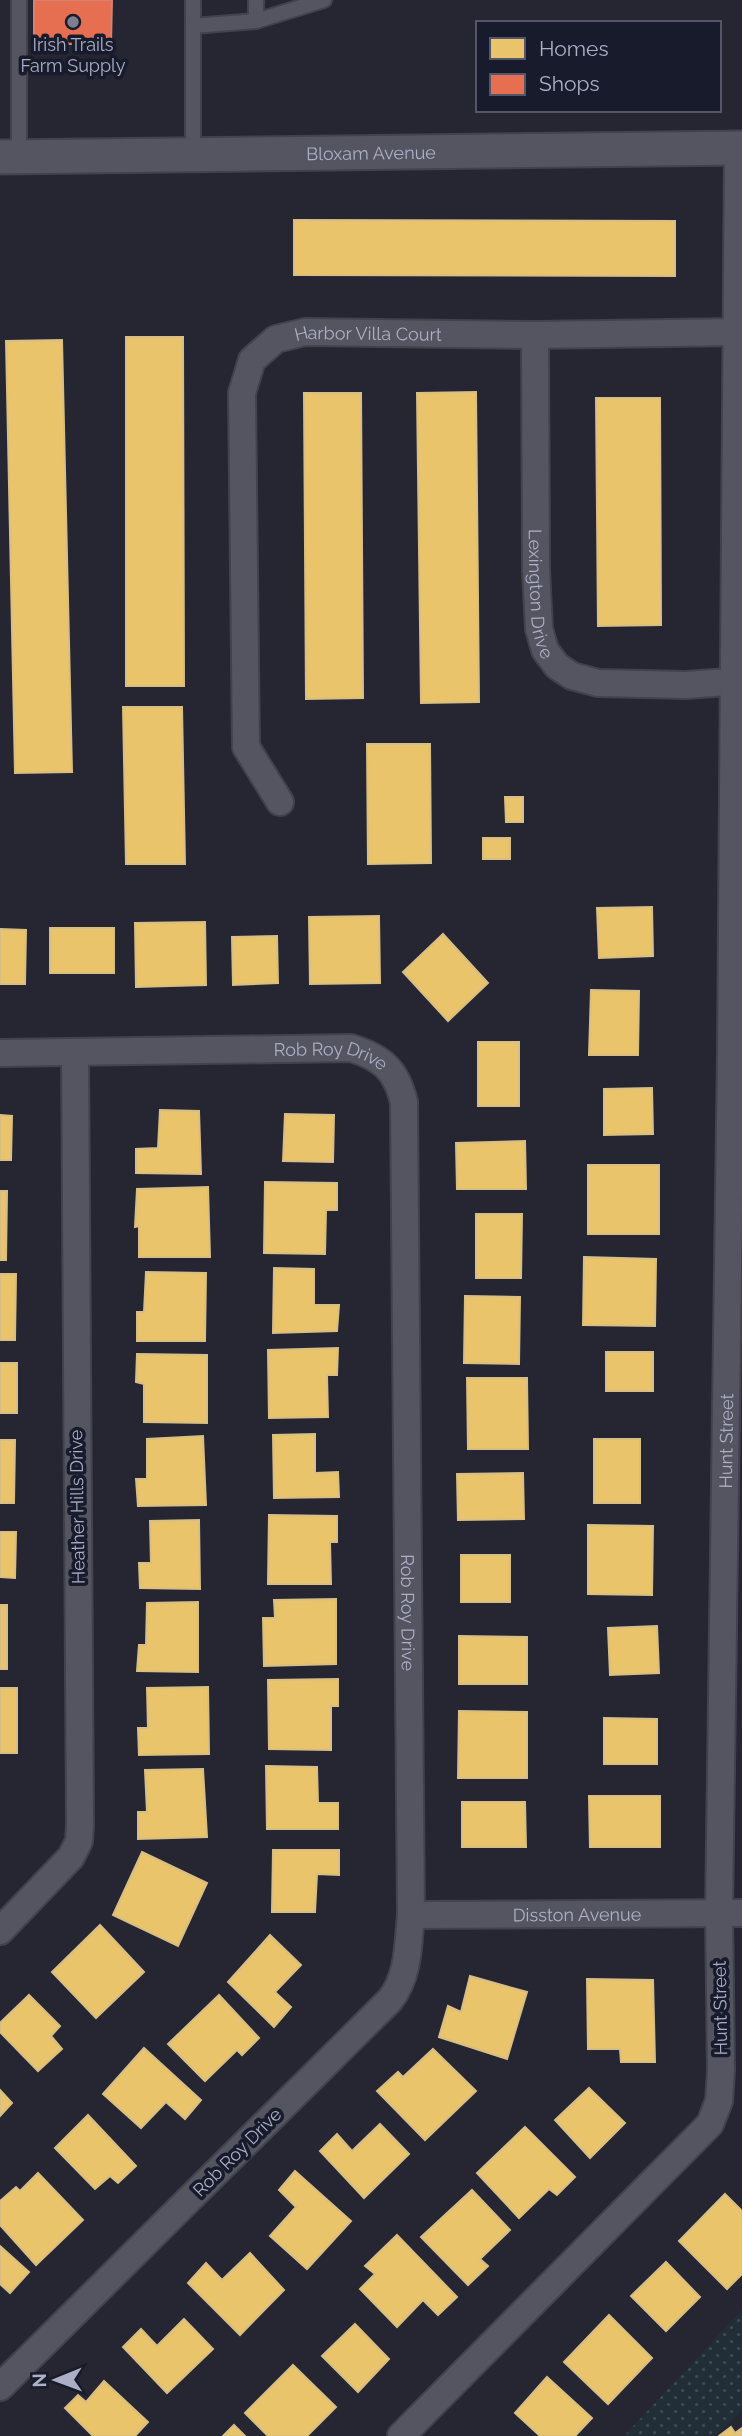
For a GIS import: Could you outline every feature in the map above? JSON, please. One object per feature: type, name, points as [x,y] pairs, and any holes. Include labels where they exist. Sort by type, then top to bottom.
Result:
[{"type":"street","name":"Bloxam Avenue","points":[[10,157],[740,148]]},
{"type":"street","name":"Hunt Street","points":[[401,2436],[710,2124],[719,2101],[730,1913],[740,148]]},
{"type":"street","name":"Harbor Villa Court","points":[[280,802],[246,747],[242,393],[252,360],[276,339],[306,331],[535,335],[738,344]]},
{"type":"street","name":"Lexington Drive","points":[[535,335],[536,570],[539,629],[545,650],[557,666],[572,676],[598,683],[686,685],[738,681]]},
{"type":"street","name":"Rob Roy Drive","points":[[0,1053],[351,1048],[372,1054],[388,1067],[400,1084],[404,1102],[411,1915],[405,1973],[390,2000],[0,2387]]},
{"type":"street","name":"Heather Hills Drive","points":[[0,1931],[71,1857],[79,1841],[75,1052]]},
{"type":"street","name":"Disston Avenue","points":[[411,1915],[730,1913]]},
{"type":"lane","points":[[10,157],[19,0]]},
{"type":"lane","points":[[193,0],[193,155]]},
{"type":"lane","points":[[256,0],[256,21]]},
{"type":"lane","points":[[193,26],[256,21],[324,0]]},
{"type":"shaded area","points":[[742,2310],[742,2411],[715,2436],[624,2436]]},
{"type":"building: Homes","points":[[294,220],[675,221],[675,276],[294,275]]},
{"type":"building: Homes","points":[[126,337],[183,337],[184,686],[126,686]]},
{"type":"building: Homes","points":[[62,340],[72,772],[15,773],[6,341]]},
{"type":"building: Homes","points":[[476,392],[479,702],[421,703],[417,393]]},
{"type":"building: Homes","points":[[304,393],[361,393],[363,698],[306,699]]},
{"type":"building: Homes","points":[[596,398],[660,398],[661,625],[598,626]]},
{"type":"building: Homes","points":[[123,707],[182,707],[185,864],[126,864]]},
{"type":"building: Homes","points":[[367,744],[430,744],[431,863],[368,864]]},
{"type":"building: Homes","points":[[505,797],[523,797],[523,822],[506,822]]},
{"type":"building: Homes","points":[[483,838],[510,838],[510,859],[483,859]]},
{"type":"building: Homes","points":[[652,907],[653,956],[599,958],[597,908]]},
{"type":"building: Homes","points":[[379,916],[380,983],[310,984],[309,917]]},
{"type":"building: Homes","points":[[205,922],[206,985],[136,987],[135,923]]},
{"type":"building: Homes","points":[[50,928],[114,928],[114,973],[50,973]]},
{"type":"building: Homes","points":[[0,929],[26,930],[25,984],[0,984]]},
{"type":"building: Homes","points":[[443,934],[488,983],[448,1021],[403,972]]},
{"type":"building: Homes","points":[[277,936],[278,983],[233,985],[232,937]]},
{"type":"building: Homes","points":[[591,990],[639,991],[638,1055],[589,1055]]},
{"type":"building: Homes","points":[[478,1042],[519,1042],[519,1106],[478,1106]]},
{"type":"building: Homes","points":[[652,1088],[653,1134],[604,1135],[604,1089]]},
{"type":"building: Homes","points":[[160,1110],[199,1111],[201,1174],[136,1173],[136,1149],[158,1148]]},
{"type":"building: Homes","points":[[285,1114],[334,1115],[333,1162],[283,1161]]},
{"type":"building: Homes","points":[[0,1115],[12,1116],[11,1160],[0,1160]]},
{"type":"building: Homes","points":[[525,1141],[526,1189],[457,1189],[456,1143]]},
{"type":"building: Homes","points":[[588,1165],[659,1165],[659,1234],[588,1234]]},
{"type":"building: Homes","points":[[265,1182],[337,1183],[337,1210],[326,1210],[325,1254],[264,1253]]},
{"type":"building: Homes","points":[[208,1187],[210,1257],[139,1257],[139,1226],[135,1227],[137,1189]]},
{"type":"building: Homes","points":[[0,1191],[7,1191],[6,1260],[0,1260]]},
{"type":"building: Homes","points":[[476,1214],[522,1214],[521,1278],[476,1278]]},
{"type":"building: Homes","points":[[584,1257],[656,1259],[655,1326],[583,1325]]},
{"type":"building: Homes","points":[[274,1268],[314,1269],[314,1305],[339,1305],[337,1331],[273,1333]]},
{"type":"building: Homes","points":[[146,1272],[206,1273],[205,1341],[137,1341],[137,1312],[144,1312]]},
{"type":"building: Homes","points":[[0,1274],[16,1274],[15,1340],[0,1340]]},
{"type":"building: Homes","points":[[465,1296],[520,1297],[519,1364],[464,1363]]},
{"type":"building: Homes","points":[[338,1348],[337,1375],[327,1375],[328,1417],[269,1418],[268,1350]]},
{"type":"building: Homes","points":[[606,1352],[653,1352],[653,1391],[606,1391]]},
{"type":"building: Homes","points":[[137,1354],[207,1355],[207,1423],[144,1422],[144,1384],[136,1382]]},
{"type":"building: Homes","points":[[0,1363],[17,1363],[17,1413],[0,1413]]},
{"type":"building: Homes","points":[[467,1378],[527,1378],[528,1449],[468,1449]]},
{"type":"building: Homes","points":[[315,1434],[315,1473],[338,1472],[339,1497],[274,1498],[273,1435]]},
{"type":"building: Homes","points":[[203,1436],[206,1505],[138,1506],[136,1479],[147,1479],[147,1439]]},
{"type":"building: Homes","points":[[594,1439],[640,1439],[640,1503],[594,1503]]},
{"type":"building: Homes","points":[[0,1440],[15,1440],[14,1503],[0,1503]]},
{"type":"building: Homes","points":[[523,1473],[524,1519],[458,1520],[457,1474]]},
{"type":"building: Homes","points":[[269,1515],[337,1516],[337,1542],[330,1542],[331,1584],[268,1584]]},
{"type":"building: Homes","points":[[199,1520],[200,1589],[140,1588],[139,1563],[151,1563],[150,1521]]},
{"type":"building: Homes","points":[[588,1525],[653,1526],[652,1595],[588,1594]]},
{"type":"building: Homes","points":[[0,1532],[16,1532],[15,1578],[0,1577]]},
{"type":"building: Homes","points":[[461,1555],[510,1555],[510,1602],[461,1602]]},
{"type":"building: Homes","points":[[336,1599],[336,1664],[264,1666],[263,1618],[275,1618],[274,1600]]},
{"type":"building: Homes","points":[[198,1602],[198,1672],[137,1671],[139,1645],[146,1645],[147,1603]]},
{"type":"building: Homes","points":[[0,1605],[7,1605],[7,1669],[0,1669]]},
{"type":"building: Homes","points":[[657,1626],[659,1673],[610,1675],[608,1628]]},
{"type":"building: Homes","points":[[459,1636],[527,1637],[527,1684],[459,1684]]},
{"type":"building: Homes","points":[[338,1679],[338,1706],[331,1706],[331,1750],[269,1749],[268,1680]]},
{"type":"building: Homes","points":[[208,1687],[209,1754],[139,1755],[138,1728],[148,1728],[147,1688]]},
{"type":"building: Homes","points":[[0,1688],[17,1688],[17,1753],[0,1753]]},
{"type":"building: Homes","points":[[459,1711],[527,1712],[527,1778],[458,1778]]},
{"type":"building: Homes","points":[[604,1718],[657,1719],[657,1764],[604,1764]]},
{"type":"building: Homes","points":[[266,1766],[317,1767],[318,1803],[338,1803],[338,1829],[267,1829]]},
{"type":"building: Homes","points":[[203,1769],[207,1837],[138,1839],[138,1812],[147,1812],[145,1770]]},
{"type":"building: Homes","points":[[589,1796],[660,1796],[660,1847],[590,1847]]},
{"type":"building: Homes","points":[[462,1802],[525,1802],[526,1847],[462,1847]]},
{"type":"building: Homes","points":[[273,1850],[339,1850],[339,1875],[317,1874],[315,1912],[272,1912]]},
{"type":"building: Homes","points":[[142,1852],[207,1883],[178,1946],[113,1915]]},
{"type":"building: Homes","points":[[100,1925],[144,1972],[96,2018],[52,1972]]},
{"type":"building: Homes","points":[[270,1935],[301,1965],[275,1992],[291,2007],[274,2027],[228,1982]]},
{"type":"building: Homes","points":[[470,1976],[527,1992],[507,2059],[439,2037],[448,2006],[461,2012]]},
{"type":"building: Homes","points":[[587,1979],[653,1980],[655,2062],[621,2062],[620,2049],[588,2049]]},
{"type":"building: Homes","points":[[29,1995],[60,2026],[51,2036],[62,2049],[38,2071],[0,2032],[0,2023]]},
{"type":"building: Homes","points":[[219,1995],[259,2038],[242,2055],[237,2050],[205,2081],[168,2044]]},
{"type":"building: Homes","points":[[144,2048],[201,2100],[185,2119],[166,2102],[141,2128],[103,2094]]},
{"type":"building: Homes","points":[[433,2049],[476,2091],[425,2140],[377,2091],[398,2072],[403,2077]]},
{"type":"building: Homes","points":[[589,2088],[625,2123],[590,2158],[555,2120]]},
{"type":"building: Homes","points":[[0,2090],[12,2103],[0,2116]]},
{"type":"building: Homes","points":[[88,2115],[136,2166],[118,2183],[110,2176],[95,2189],[55,2148]]},
{"type":"building: Homes","points":[[380,2124],[409,2154],[364,2198],[320,2151],[337,2134],[352,2151]]},
{"type":"building: Homes","points":[[525,2127],[575,2177],[557,2195],[549,2189],[519,2218],[477,2173]]},
{"type":"building: Homes","points":[[295,2171],[351,2221],[307,2269],[270,2236],[296,2207],[279,2190]]},
{"type":"building: Homes","points":[[38,2173],[83,2220],[36,2265],[0,2225],[0,2201],[16,2187],[20,2191]]},
{"type":"building: Homes","points":[[472,2190],[510,2230],[480,2259],[488,2266],[468,2285],[421,2237]]},
{"type":"building: Homes","points":[[725,2194],[742,2211],[742,2274],[727,2289],[679,2241]]},
{"type":"building: Homes","points":[[397,2235],[457,2297],[438,2315],[423,2300],[397,2327],[360,2289],[375,2274],[365,2266]]},
{"type":"building: Homes","points":[[0,2246],[29,2272],[10,2293],[0,2284]]},
{"type":"building: Homes","points":[[250,2253],[284,2290],[240,2335],[188,2283],[206,2263],[222,2280]]},
{"type":"building: Homes","points":[[666,2262],[700,2297],[666,2331],[631,2296]]},
{"type":"building: Homes","points":[[609,2315],[652,2358],[608,2404],[564,2362]]},
{"type":"building: Homes","points":[[184,2319],[213,2349],[167,2393],[123,2347],[141,2329],[157,2346]]},
{"type":"building: Homes","points":[[355,2324],[389,2359],[358,2392],[322,2356]]},
{"type":"building: Homes","points":[[293,2365],[336,2407],[307,2436],[268,2436],[245,2413]]},
{"type":"building: Homes","points":[[547,2377],[592,2418],[575,2436],[540,2436],[515,2413]]},
{"type":"building: Homes","points":[[104,2381],[148,2422],[135,2436],[93,2436],[65,2408],[78,2395],[86,2402]]},
{"type":"building: Homes","points":[[234,2425],[245,2436],[223,2436]]},
{"type":"building: Homes","points":[[731,2427],[735,2433],[742,2428],[742,2436],[719,2436]]},
{"type":"building: Shops","name":"Irish Trails Farm Supply","points":[[34,0],[112,0],[111,44],[34,44]]},
{"type":"place","name":"Irish Trails Farm Supply","points":[[73,22]]}]
